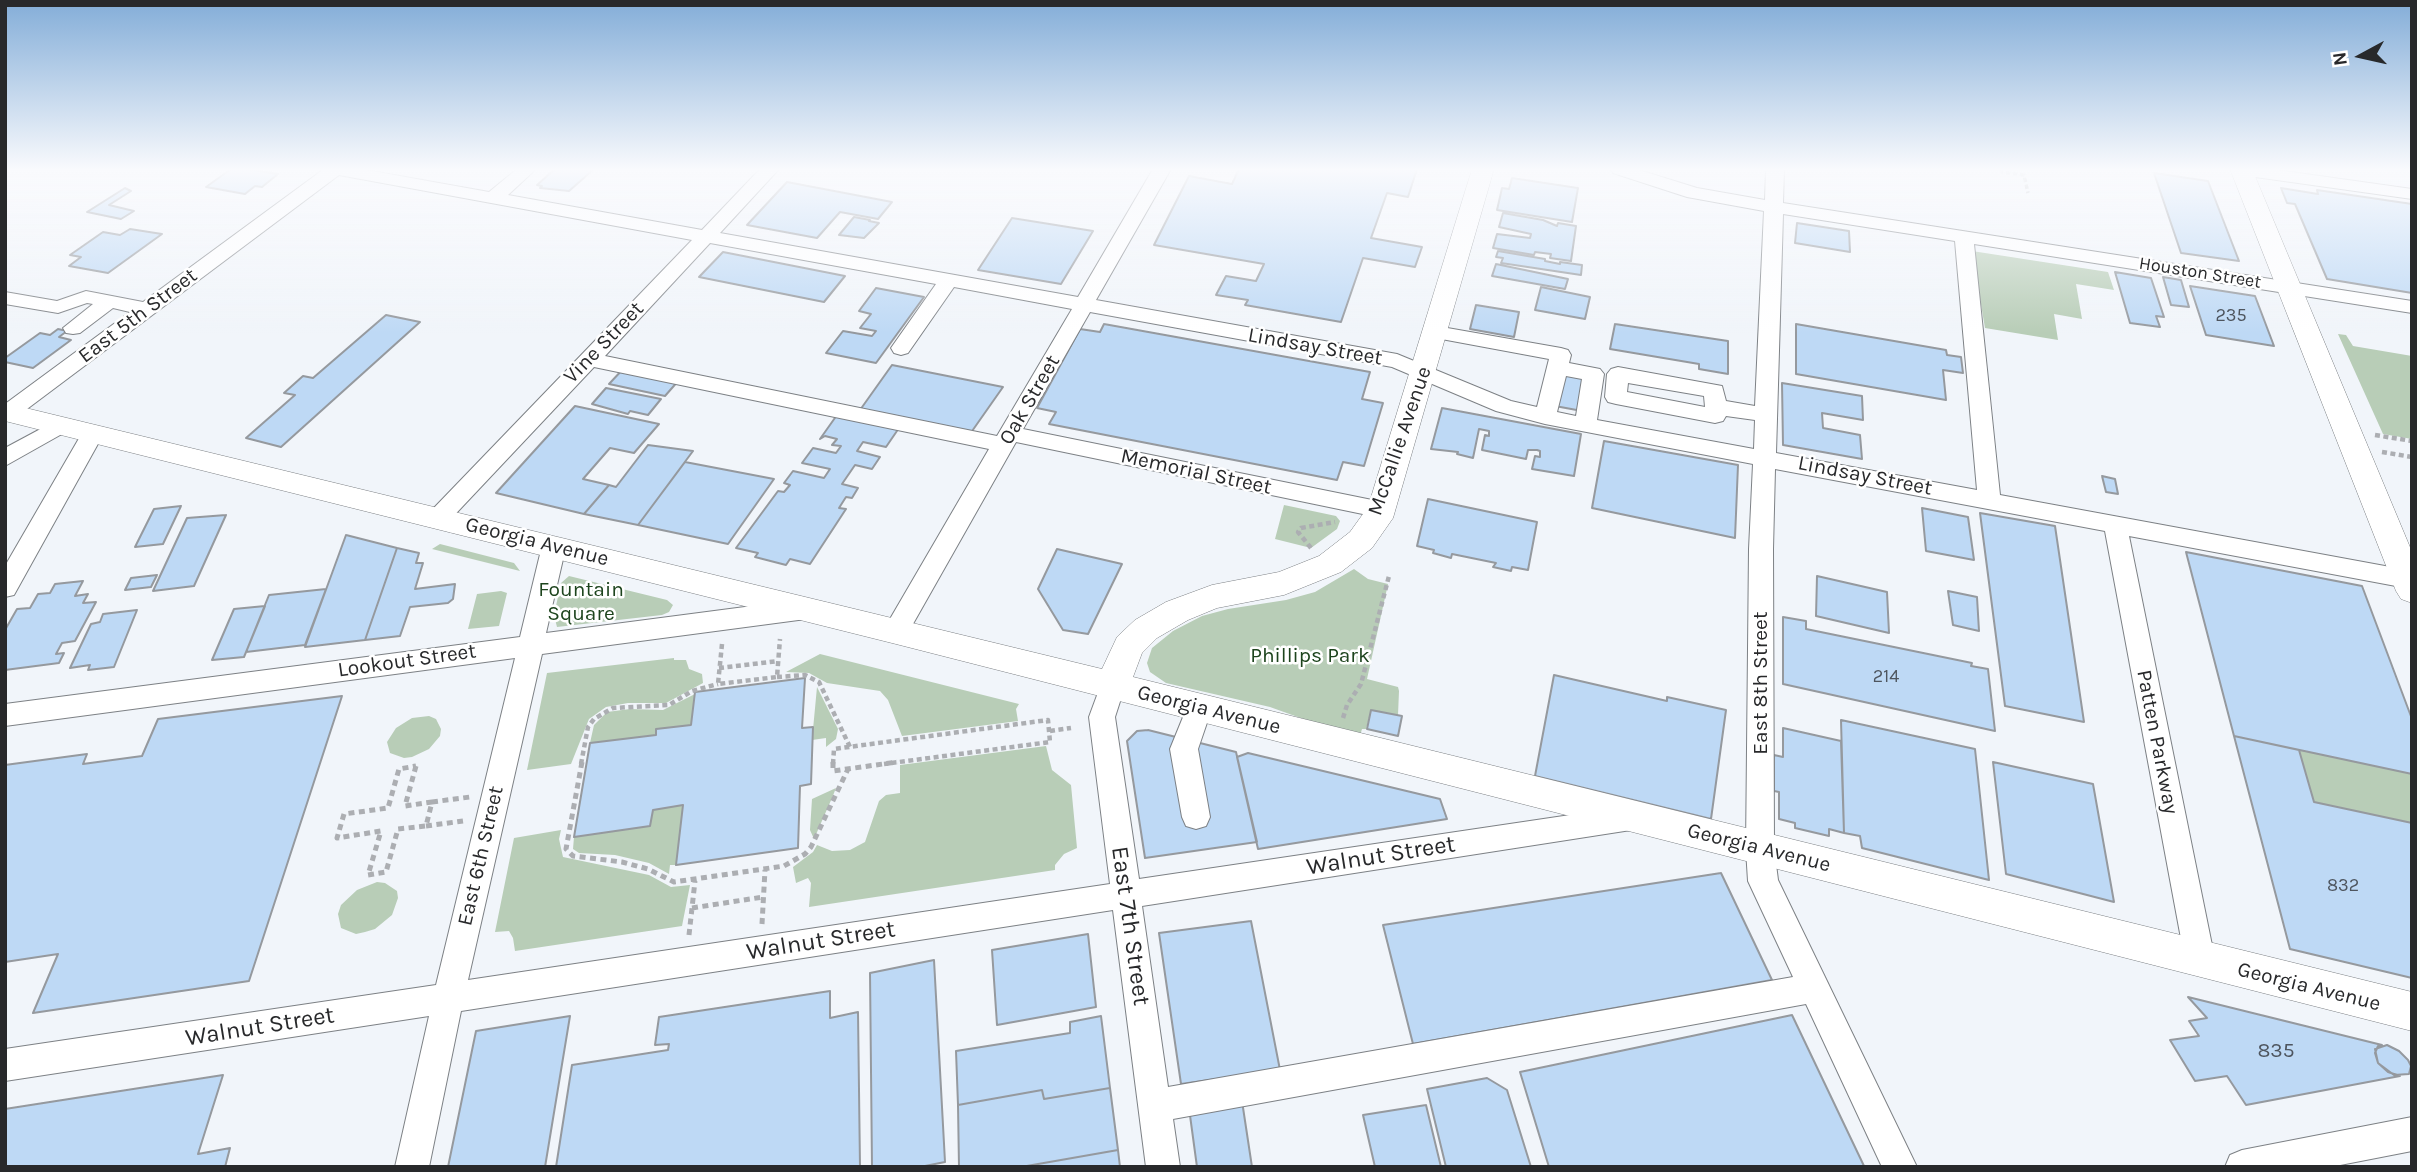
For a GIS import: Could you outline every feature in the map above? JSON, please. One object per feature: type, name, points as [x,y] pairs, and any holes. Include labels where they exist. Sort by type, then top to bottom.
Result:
[{"type":"main road","name":"McCallie Avenue","points":[[1112,686],[1129,646],[1146,629],[1177,611],[1212,597],[1283,583],[1330,564],[1361,540],[1381,510],[1467,224]]},
{"type":"main road","points":[[2262,224],[2410,583]]},
{"type":"main road","name":"Georgia Avenue","points":[[6,413],[808,609],[2412,1012]]},
{"type":"street","name":"East 5th Street","points":[[6,413],[262,224]]},
{"type":"street","name":"Lindsay Street","points":[[634,224],[1397,361],[1471,393],[1545,417],[1989,499],[2410,583]]},
{"type":"street","name":"Vine Street","points":[[438,518],[719,224]]},
{"type":"street","name":"Oak Street","points":[[896,631],[1131,224]]},
{"type":"street","name":"East 8th Street","points":[[1774,224],[1764,456],[1760,849],[1763,881],[1900,1167]]},
{"type":"street","name":"Houston Street","points":[[1884,224],[2412,307]]},
{"type":"street","points":[[1964,236],[1989,499]]},
{"type":"street","points":[[901,348],[949,281]]},
{"type":"street","points":[[7,298],[58,307],[86,297],[147,309]]},
{"type":"street","points":[[73,328],[109,302]]},
{"type":"street","points":[[1436,332],[1561,355],[1545,417]]},
{"type":"street","name":"Memorial Street","points":[[589,359],[1381,510]]},
{"type":"street","points":[[1559,368],[1593,374],[1585,425]]},
{"type":"street","points":[[1716,407],[1766,415]]},
{"type":"street","points":[[5,458],[61,425]]},
{"type":"street","points":[[5,588],[93,433]]},
{"type":"street","name":"Patten Parkway","points":[[2115,524],[2200,960]]},
{"type":"street","name":"East 6th Street","points":[[412,1167],[492,805],[554,546]]},
{"type":"street","name":"Lookout Street","points":[[5,715],[808,609]]},
{"type":"street","name":"East 7th Street","points":[[1112,686],[1102,717],[1163,1167]]},
{"type":"street","points":[[1196,817],[1184,749],[1199,708]]},
{"type":"street","points":[[1530,791],[1556,812],[1559,818],[1557,825],[1550,831]]},
{"type":"street","name":"Walnut Street","points":[[5,1065],[1636,818]]},
{"type":"street","points":[[1155,1106],[1815,988]]},
{"type":"street","points":[[2242,1167],[2408,1134]]},
{"type":"path","points":[[1311,548],[1298,532],[1301,528],[1340,521]]},
{"type":"path","points":[[1333,742],[1347,705],[1361,684],[1389,576]]},
{"type":"path","points":[[777,677],[780,639]]},
{"type":"path","points":[[718,684],[722,644]]},
{"type":"path","points":[[719,668],[778,661]]},
{"type":"path","points":[[848,769],[811,847],[805,854],[785,866],[674,882],[648,869],[622,862],[573,856],[566,849],[588,727],[594,719],[613,708],[669,705],[692,691],[718,684],[805,675],[819,682],[850,747]]},
{"type":"path","points":[[1048,720],[1049,731],[1050,742],[833,771],[834,749],[1048,720]]},
{"type":"path","points":[[1049,731],[1071,728]]},
{"type":"path","points":[[416,766],[405,806],[432,802],[492,805],[426,826],[398,829],[386,872],[368,875],[381,831],[337,838],[344,814],[388,808],[399,769],[416,766]]},
{"type":"path","points":[[426,826],[432,802]]},
{"type":"path","points":[[762,925],[765,870]]},
{"type":"path","points":[[689,935],[695,881]]},
{"type":"path","points":[[692,908],[763,897]]},
{"type":"green space","points":[[1972,251],[2108,272],[2114,290],[2076,284],[2082,319],[2054,314],[2058,340],[1985,328]]},
{"type":"green space","points":[[2338,334],[2346,335],[2353,346],[2412,356],[2412,439],[2383,434]]},
{"type":"green space","points":[[1284,505],[1336,516],[1340,521],[1337,529],[1311,548],[1275,539]]},
{"type":"green space","points":[[440,544],[514,563],[520,571],[432,549]]},
{"type":"green space","name":"Phillips Park","points":[[1354,569],[1368,579],[1388,584],[1367,679],[1398,687],[1399,691],[1398,715],[1371,710],[1366,729],[1362,729],[1359,739],[1270,707],[1166,683],[1150,672],[1147,663],[1152,648],[1173,631],[1202,616],[1315,592]]},
{"type":"green space","name":"Fountain Square","points":[[569,576],[667,600],[673,605],[669,612],[662,615],[557,627],[554,615],[561,583]]},
{"type":"green space","points":[[501,591],[507,593],[499,626],[468,629],[477,594]]},
{"type":"green space","points":[[820,654],[1019,704],[1016,709],[1018,721],[902,736],[888,700],[880,691],[827,683],[809,673],[786,672]]},
{"type":"green space","points":[[674,658],[686,660],[689,669],[702,674],[703,683],[666,703],[628,703],[606,707],[589,719],[571,764],[527,770],[547,673]]},
{"type":"green space","points":[[817,687],[838,729],[836,739],[826,747],[826,738],[812,740]]},
{"type":"green space","points":[[695,694],[691,725],[656,729],[656,735],[590,743],[594,725],[607,712],[630,709],[663,710]]},
{"type":"green space","points":[[429,716],[436,719],[441,729],[440,736],[429,749],[404,758],[390,753],[387,742],[396,728],[412,718]]},
{"type":"green space","points":[[1046,746],[1052,770],[1071,785],[1077,848],[1064,854],[1055,865],[1055,870],[809,907],[811,883],[808,878],[796,883],[793,867],[813,852],[817,845],[832,851],[850,850],[865,842],[879,801],[886,795],[900,793],[900,765]]},
{"type":"green space","points":[[2299,750],[2412,774],[2412,823],[2314,802]]},
{"type":"green space","points":[[836,788],[814,839],[810,830],[812,799]]},
{"type":"green space","points":[[683,805],[676,865],[670,865],[669,874],[649,863],[615,855],[579,853],[573,849],[574,837],[650,826],[653,810]]},
{"type":"green space","points":[[561,830],[559,839],[563,857],[649,875],[671,887],[690,885],[682,926],[515,951],[509,931],[495,932],[514,838]]},
{"type":"green space","points":[[377,882],[385,883],[397,891],[398,898],[392,915],[375,929],[365,932],[356,934],[341,928],[338,914],[341,905],[357,890]]},
{"type":"building","points":[[748,224],[830,224],[817,238]]},
{"type":"building","points":[[848,224],[878,224],[864,238],[839,235]]},
{"type":"building","points":[[1008,224],[1047,224],[1093,231],[1061,284],[978,270]]},
{"type":"building","points":[[1165,224],[1376,224],[1371,238],[1422,247],[1415,267],[1363,258],[1341,322],[1245,305],[1248,300],[1216,295],[1226,276],[1256,281],[1264,264],[1154,245]]},
{"type":"building","points":[[1500,224],[1576,226],[1571,261],[1550,258],[1551,254],[1535,252],[1534,255],[1493,248],[1497,234],[1530,238],[1531,234],[1499,227]]},
{"type":"building","points":[[1797,224],[1849,231],[1850,252],[1795,243]]},
{"type":"building","points":[[2171,224],[2225,224],[2239,261],[2181,253]]},
{"type":"building","points":[[2303,224],[2412,224],[2412,293],[2327,279]]},
{"type":"building","points":[[130,229],[162,234],[108,273],[69,266],[81,257],[70,255],[103,232],[120,235]]},
{"type":"building","points":[[1498,251],[1560,264],[1582,265],[1581,275],[1501,263],[1503,258],[1496,257]]},
{"type":"building","points":[[723,252],[845,276],[824,302],[699,277]]},
{"type":"building","points":[[1496,264],[1568,279],[1565,289],[1492,276]]},
{"type":"building","points":[[2115,272],[2151,278],[2164,317],[2156,316],[2160,327],[2130,323]]},
{"type":"building","points":[[2163,277],[2181,280],[2189,307],[2171,305]]},
{"type":"building","points":[[2190,286],[2255,296],[2274,346],[2206,335]]},
{"type":"building","points":[[1541,287],[1590,297],[1585,319],[1535,310]]},
{"type":"building","points":[[876,288],[924,297],[876,363],[826,353],[843,331],[872,336],[876,331],[860,328],[871,314],[859,311]]},
{"type":"building","points":[[1476,305],[1519,312],[1514,337],[1470,329]]},
{"type":"building","points":[[386,315],[420,322],[281,447],[246,438],[295,395],[284,393],[303,376],[313,378]]},
{"type":"building","points":[[1104,324],[1370,372],[1362,399],[1383,403],[1364,466],[1343,462],[1337,480],[1049,424],[1056,412],[1037,408],[1080,329],[1100,332]]},
{"type":"building","points":[[1615,324],[1728,341],[1728,374],[1699,369],[1699,364],[1610,349]]},
{"type":"building","points":[[1796,324],[1946,350],[1947,355],[1961,357],[1963,373],[1943,370],[1946,400],[1796,374]]},
{"type":"building","points":[[58,329],[67,331],[59,337],[71,340],[33,368],[5,362],[5,358],[40,333],[50,335]]},
{"type":"building","points":[[892,365],[1003,387],[970,434],[860,410]]},
{"type":"building","points":[[624,368],[679,380],[665,396],[609,384]]},
{"type":"building","points":[[1560,373],[1586,377],[1582,411],[1555,406]]},
{"type":"building","points":[[1782,383],[1862,396],[1863,420],[1822,413],[1823,428],[1860,435],[1862,459],[1783,445]]},
{"type":"building","points":[[606,388],[661,399],[648,415],[630,411],[628,414],[592,404]]},
{"type":"building","points":[[575,406],[659,424],[634,453],[610,448],[583,479],[609,485],[584,514],[496,493]]},
{"type":"building","points":[[1442,408],[1581,434],[1574,476],[1532,469],[1535,456],[1540,457],[1540,451],[1537,450],[1528,450],[1526,459],[1482,450],[1485,435],[1489,436],[1489,431],[1479,429],[1473,458],[1457,454],[1458,452],[1431,449]]},
{"type":"building","points":[[837,415],[899,428],[886,447],[863,442],[857,451],[880,457],[872,469],[855,465],[842,484],[858,488],[852,498],[846,497],[839,508],[846,509],[810,564],[790,559],[786,565],[755,557],[758,553],[736,548],[778,491],[784,492],[790,485],[784,483],[793,471],[824,478],[830,469],[802,463],[813,448],[836,453],[841,446],[832,445],[837,439],[825,436],[820,439]]},
{"type":"building","points":[[1604,441],[1738,465],[1735,538],[1592,508]]},
{"type":"building","points":[[648,445],[693,451],[638,525],[584,514],[609,485],[616,487]]},
{"type":"building","points":[[685,462],[774,479],[728,544],[638,525]]},
{"type":"building","points":[[2102,476],[2115,479],[2118,494],[2106,492]]},
{"type":"building","points":[[1428,499],[1537,522],[1528,570],[1512,567],[1511,571],[1493,567],[1496,563],[1452,554],[1451,558],[1417,546]]},
{"type":"building","points":[[181,506],[163,544],[135,547],[154,509]]},
{"type":"building","points":[[1922,508],[1968,517],[1974,560],[1926,551]]},
{"type":"building","points":[[1980,513],[2055,526],[2084,722],[2005,706]]},
{"type":"building","points":[[226,515],[194,586],[153,591],[187,518]]},
{"type":"building","points":[[346,535],[397,548],[365,640],[305,647]]},
{"type":"building","points":[[397,548],[419,553],[416,563],[423,563],[415,589],[455,584],[453,599],[448,603],[410,607],[400,636],[365,640]]},
{"type":"building","points":[[1057,549],[1122,564],[1088,634],[1063,630],[1038,589]]},
{"type":"building","points":[[2186,552],[2362,586],[2412,719],[2412,774],[2234,736]]},
{"type":"building","points":[[157,575],[151,587],[125,590],[131,578]]},
{"type":"building","points":[[1817,576],[1887,592],[1889,633],[1816,616]]},
{"type":"building","points":[[83,581],[75,596],[88,594],[83,603],[96,602],[75,641],[62,643],[56,654],[64,653],[59,663],[5,670],[5,630],[17,609],[30,608],[38,594],[50,593],[55,584]]},
{"type":"building","points":[[326,589],[305,645],[246,652],[269,595]]},
{"type":"building","points":[[1948,591],[1977,597],[1979,631],[1953,625]]},
{"type":"building","points":[[265,606],[244,657],[212,660],[234,609]]},
{"type":"building","points":[[137,610],[114,667],[88,670],[90,665],[70,668],[91,624],[100,622],[103,614]]},
{"type":"building","points":[[1783,617],[1806,621],[1806,629],[1972,663],[1971,666],[1988,669],[1995,731],[1783,684]]},
{"type":"building","points":[[1554,675],[1667,701],[1667,697],[1726,710],[1711,819],[1535,776]]},
{"type":"building","points":[[805,678],[802,728],[813,727],[811,784],[800,786],[798,848],[676,865],[683,805],[653,810],[650,826],[574,837],[590,743],[656,735],[656,729],[691,725],[695,692]]},
{"type":"building","points":[[342,696],[249,981],[33,1013],[58,954],[5,962],[5,765],[87,754],[83,764],[142,756],[158,719]]},
{"type":"building","points":[[1371,710],[1402,716],[1398,736],[1367,729]]},
{"type":"building","points":[[1841,720],[1975,749],[1989,880],[1862,848],[1860,836],[1844,833]]},
{"type":"building","points":[[1783,728],[1841,741],[1844,833],[1829,829],[1829,836],[1795,828],[1795,823],[1779,819],[1779,792],[1774,791],[1774,755],[1783,757]]},
{"type":"building","points":[[1148,730],[1236,752],[1257,842],[1145,858],[1127,741],[1137,731]]},
{"type":"building","points":[[2234,736],[2299,750],[2314,802],[2412,823],[2412,978],[2290,949]]},
{"type":"building","points":[[1248,753],[1440,799],[1447,819],[1258,849],[1237,757]]},
{"type":"building","points":[[1993,762],[2093,784],[2114,902],[2006,874]]},
{"type":"building","points":[[1721,873],[1772,980],[1413,1044],[1383,925]]},
{"type":"building","points":[[1251,921],[1280,1070],[1181,1084],[1159,933]]},
{"type":"building","points":[[1088,934],[1096,1007],[997,1025],[992,950]]},
{"type":"building","points":[[934,960],[945,1162],[920,1167],[872,1167],[870,973]]},
{"type":"building","points":[[830,991],[830,1018],[858,1012],[860,1167],[556,1167],[572,1065],[668,1050],[669,1044],[655,1045],[659,1017]]},
{"type":"building","points":[[2188,997],[2382,1045],[2378,1046],[2375,1053],[2378,1063],[2388,1072],[2400,1076],[2246,1105],[2227,1076],[2195,1081],[2170,1040],[2199,1036],[2189,1021],[2207,1018]]},
{"type":"building","points":[[1792,1015],[1864,1166],[1549,1167],[1520,1072]]},
{"type":"building","points":[[570,1016],[545,1167],[448,1167],[476,1031]]},
{"type":"building","points":[[1101,1016],[1110,1088],[1044,1099],[1042,1090],[958,1105],[956,1051],[1070,1033],[1070,1022]]},
{"type":"building","points":[[2387,1045],[2408,1060],[2411,1066],[2409,1074],[2394,1075],[2378,1063],[2375,1049]]},
{"type":"building","points":[[223,1075],[198,1154],[230,1148],[225,1167],[5,1167],[5,1109]]},
{"type":"building","points":[[1487,1078],[1507,1090],[1531,1167],[1446,1167],[1427,1089]]},
{"type":"building","points":[[1110,1088],[1118,1150],[1021,1167],[959,1167],[958,1105],[1042,1090],[1044,1099]]},
{"type":"building","points":[[1242,1101],[1252,1167],[1197,1167],[1189,1108]]},
{"type":"building","points":[[1426,1105],[1441,1167],[1375,1167],[1363,1115]]},
{"type":"building","points":[[1118,1150],[1120,1167],[1021,1167]]}]
